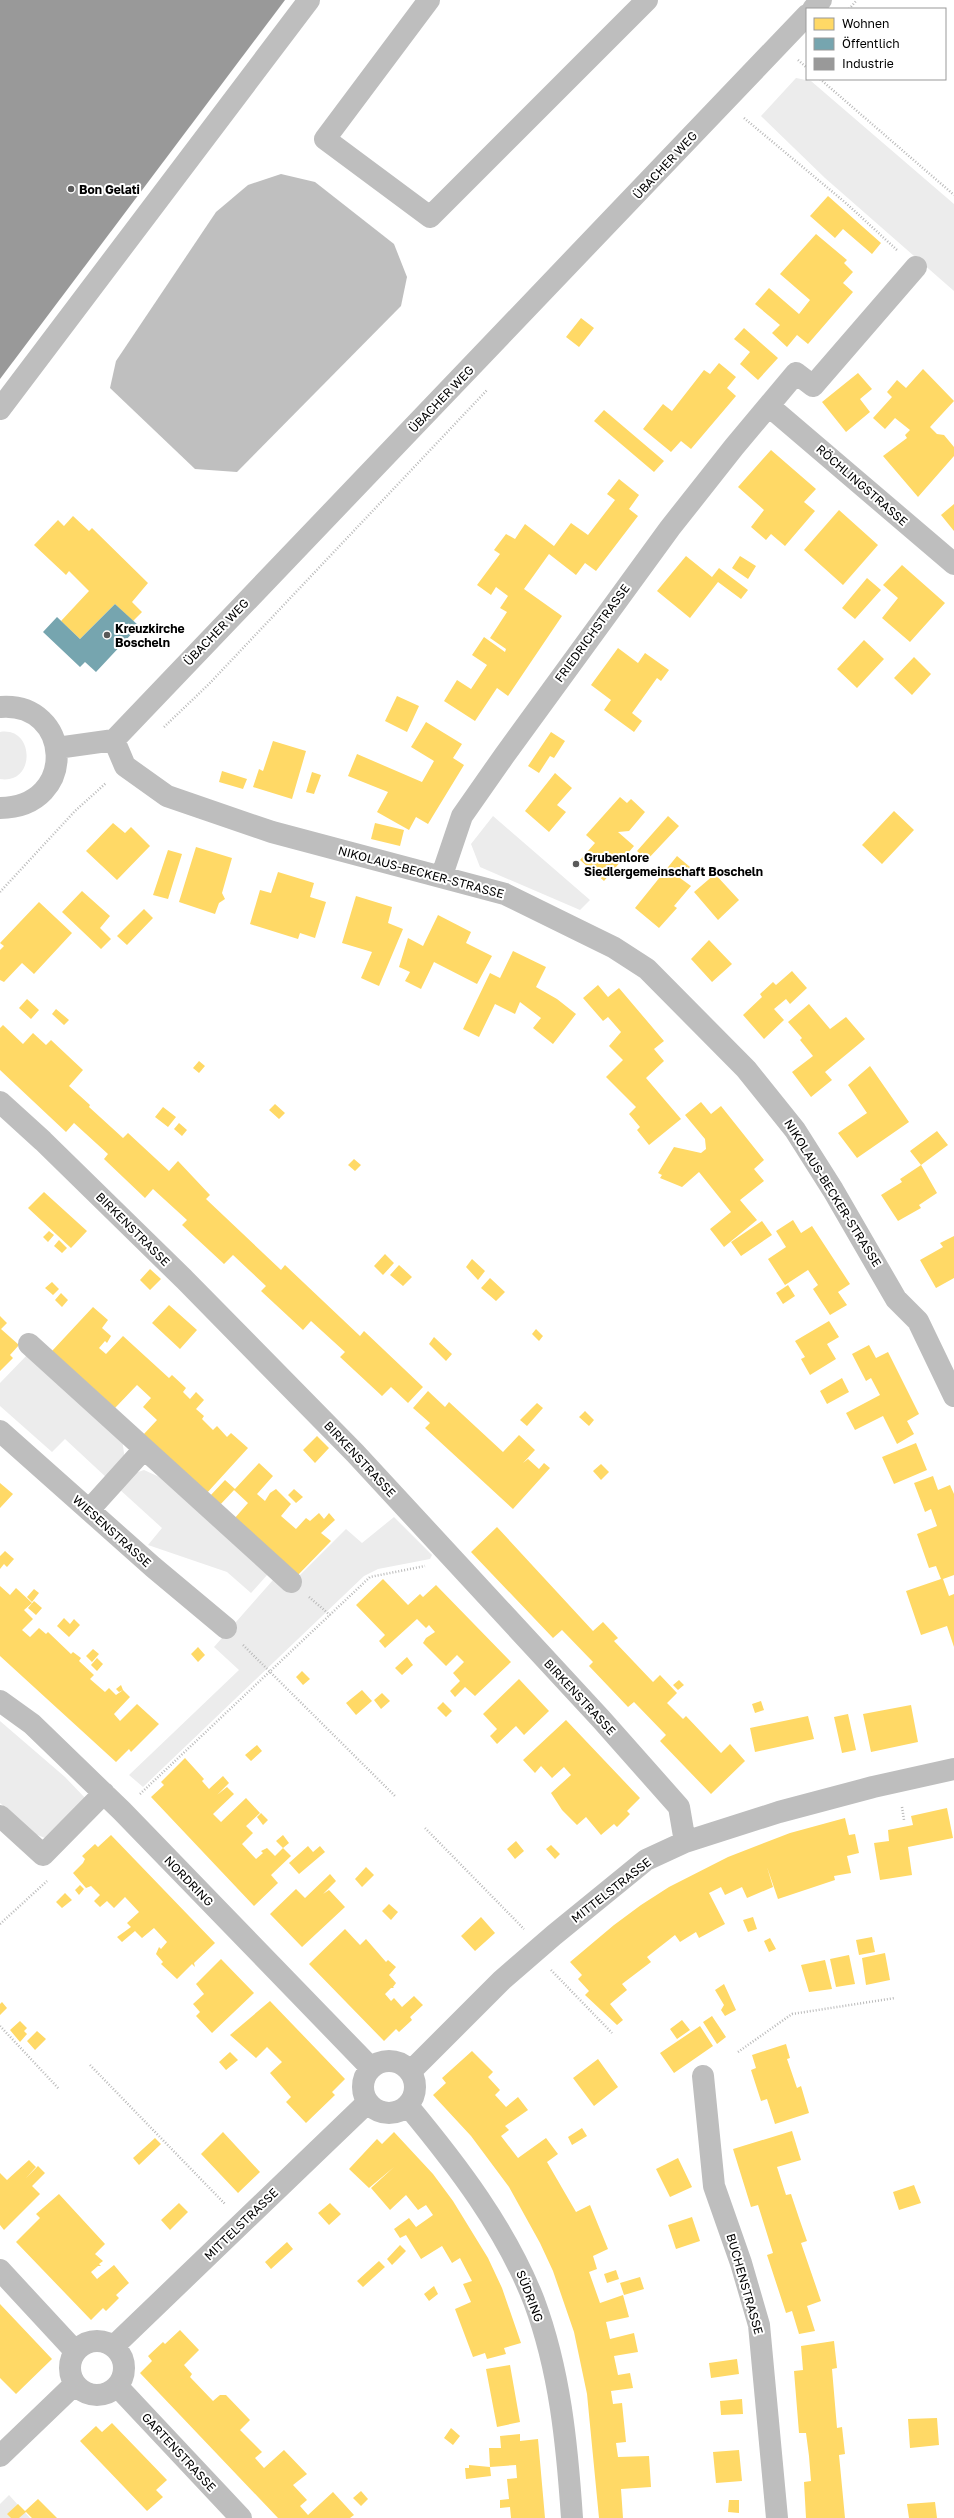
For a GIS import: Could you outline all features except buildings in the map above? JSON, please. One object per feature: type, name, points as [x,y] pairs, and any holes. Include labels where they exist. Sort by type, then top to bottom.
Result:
[{"type":"street","points":[[0,408],[309,0]]},
{"type":"street","points":[[429,0],[325,140],[430,217],[647,0]]},
{"type":"street","points":[[814,8],[821,0]]},
{"type":"street","name":"ÜBACHER WEG","points":[[114,740],[659,172],[806,16]]},
{"type":"street","name":"FRIEDRICHSTRASSE","points":[[442,876],[462,816],[614,603],[734,447],[796,373],[813,386],[916,267]]},
{"type":"street","name":"RÖCHLINGSTRASSE","points":[[769,406],[954,564]]},
{"type":"street","points":[[0,707],[11,706],[27,710],[41,719],[51,732],[57,748],[57,764],[52,780],[43,792],[30,802],[15,808],[0,808]]},
{"type":"street","points":[[57,748],[114,740]]},
{"type":"street","name":"NIKOLAUS-BECKER-STRASSE","points":[[114,740],[125,766],[167,796],[272,832],[505,894],[613,947],[648,969],[746,1068],[796,1130],[841,1203],[896,1299],[918,1321],[954,1396]]},
{"type":"street","name":"BIRKENSTRASSE","points":[[0,1102],[44,1141],[190,1285],[356,1453],[601,1719],[679,1807],[685,1842]]},
{"type":"street","points":[[29,1344],[292,1582]]},
{"type":"street","name":"WIESENSTRASSE","points":[[0,1431],[226,1628]]},
{"type":"street","points":[[89,1510],[144,1449]]},
{"type":"street","name":"NORDRING","points":[[0,1702],[32,1724],[104,1793],[371,2068]]},
{"type":"street","name":"MITTELSTRASSE","points":[[410,2072],[502,1980],[537,1949],[646,1860],[685,1842],[800,1806],[954,1769]]},
{"type":"street","points":[[0,1816],[43,1855],[104,1793]]},
{"type":"street","points":[[387,2061],[396,2062],[410,2072],[415,2087],[408,2106],[399,2111],[386,2113],[380,2112],[368,2102],[362,2084],[371,2068],[387,2061]]},
{"type":"street","name":"BUCHENSTRASSE","points":[[703,2076],[714,2186],[741,2263],[759,2325],[777,2518]]},
{"type":"street","name":"MITTELSTRASSE","points":[[114,2346],[368,2102]]},
{"type":"street","name":"SÜDRING","points":[[408,2106],[481,2201],[516,2260],[534,2301],[548,2346],[560,2398],[567,2442],[572,2518]]},
{"type":"street","points":[[0,2270],[75,2351]]},
{"type":"street","points":[[93,2341],[101,2341],[114,2346],[119,2353],[124,2366],[121,2380],[117,2386],[107,2393],[95,2395],[84,2392],[75,2384],[69,2368],[75,2351],[93,2341]]},
{"type":"street","points":[[0,2456],[75,2384]]},
{"type":"street","name":"GARTENSTRASSE","points":[[117,2386],[241,2518]]},
{"type":"path","points":[[850,8],[857,0]]},
{"type":"path","points":[[821,80],[954,195]]},
{"type":"path","points":[[744,118],[847,204],[916,267]]},
{"type":"path","points":[[122,1811],[370,1577],[430,1565],[445,1550]]},
{"type":"path","points":[[226,1628],[396,1797]]},
{"type":"path","points":[[425,1828],[537,1949],[612,2033]]},
{"type":"path","points":[[0,1924],[52,1876]]},
{"type":"path","points":[[738,2052],[792,2014],[895,1998]]},
{"type":"path","points":[[0,2026],[59,2089]]},
{"type":"path","points":[[90,2065],[243,2222]]},
{"type":"shaded area","points":[[796,78],[811,81],[954,204],[954,291],[825,178],[761,116]]},
{"type":"shaded area","points":[[281,174],[315,182],[394,244],[407,277],[401,306],[237,472],[195,469],[110,388],[116,361],[216,212],[248,185]]},
{"type":"shaded area","points":[[0,732],[12,733],[20,738],[25,746],[27,756],[25,765],[20,773],[12,778],[0,779]]},
{"type":"shaded area","points":[[493,816],[590,900],[580,910],[480,867],[471,844]]},
{"type":"shaded area","points":[[29,1353],[122,1439],[125,1460],[108,1479],[65,1439],[52,1452],[0,1406],[0,1383]]},
{"type":"shaded area","points":[[144,1470],[166,1480],[268,1574],[251,1593],[227,1572],[148,1545],[162,1528],[118,1488],[132,1474]]},
{"type":"shaded area","points":[[394,1517],[432,1555],[430,1559],[378,1569],[364,1576],[143,1787],[129,1775],[239,1670],[214,1647],[273,1580],[285,1590],[346,1529],[362,1543]]},
{"type":"shaded area","points":[[0,1721],[65,1777],[87,1800],[45,1838],[30,1832],[0,1803]]},
{"type":"shaded area","points":[[9,2495],[30,2518],[0,2518],[0,2504]]},
{"type":"place","name":"Bon Gelati","points":[[71,189]]},
{"type":"place","name":"Kreuzkirche Boscheln","points":[[107,635]]},
{"type":"place","name":"Grubenlore Siedlergemeinschaft Boscheln","points":[[576,864]]}]
